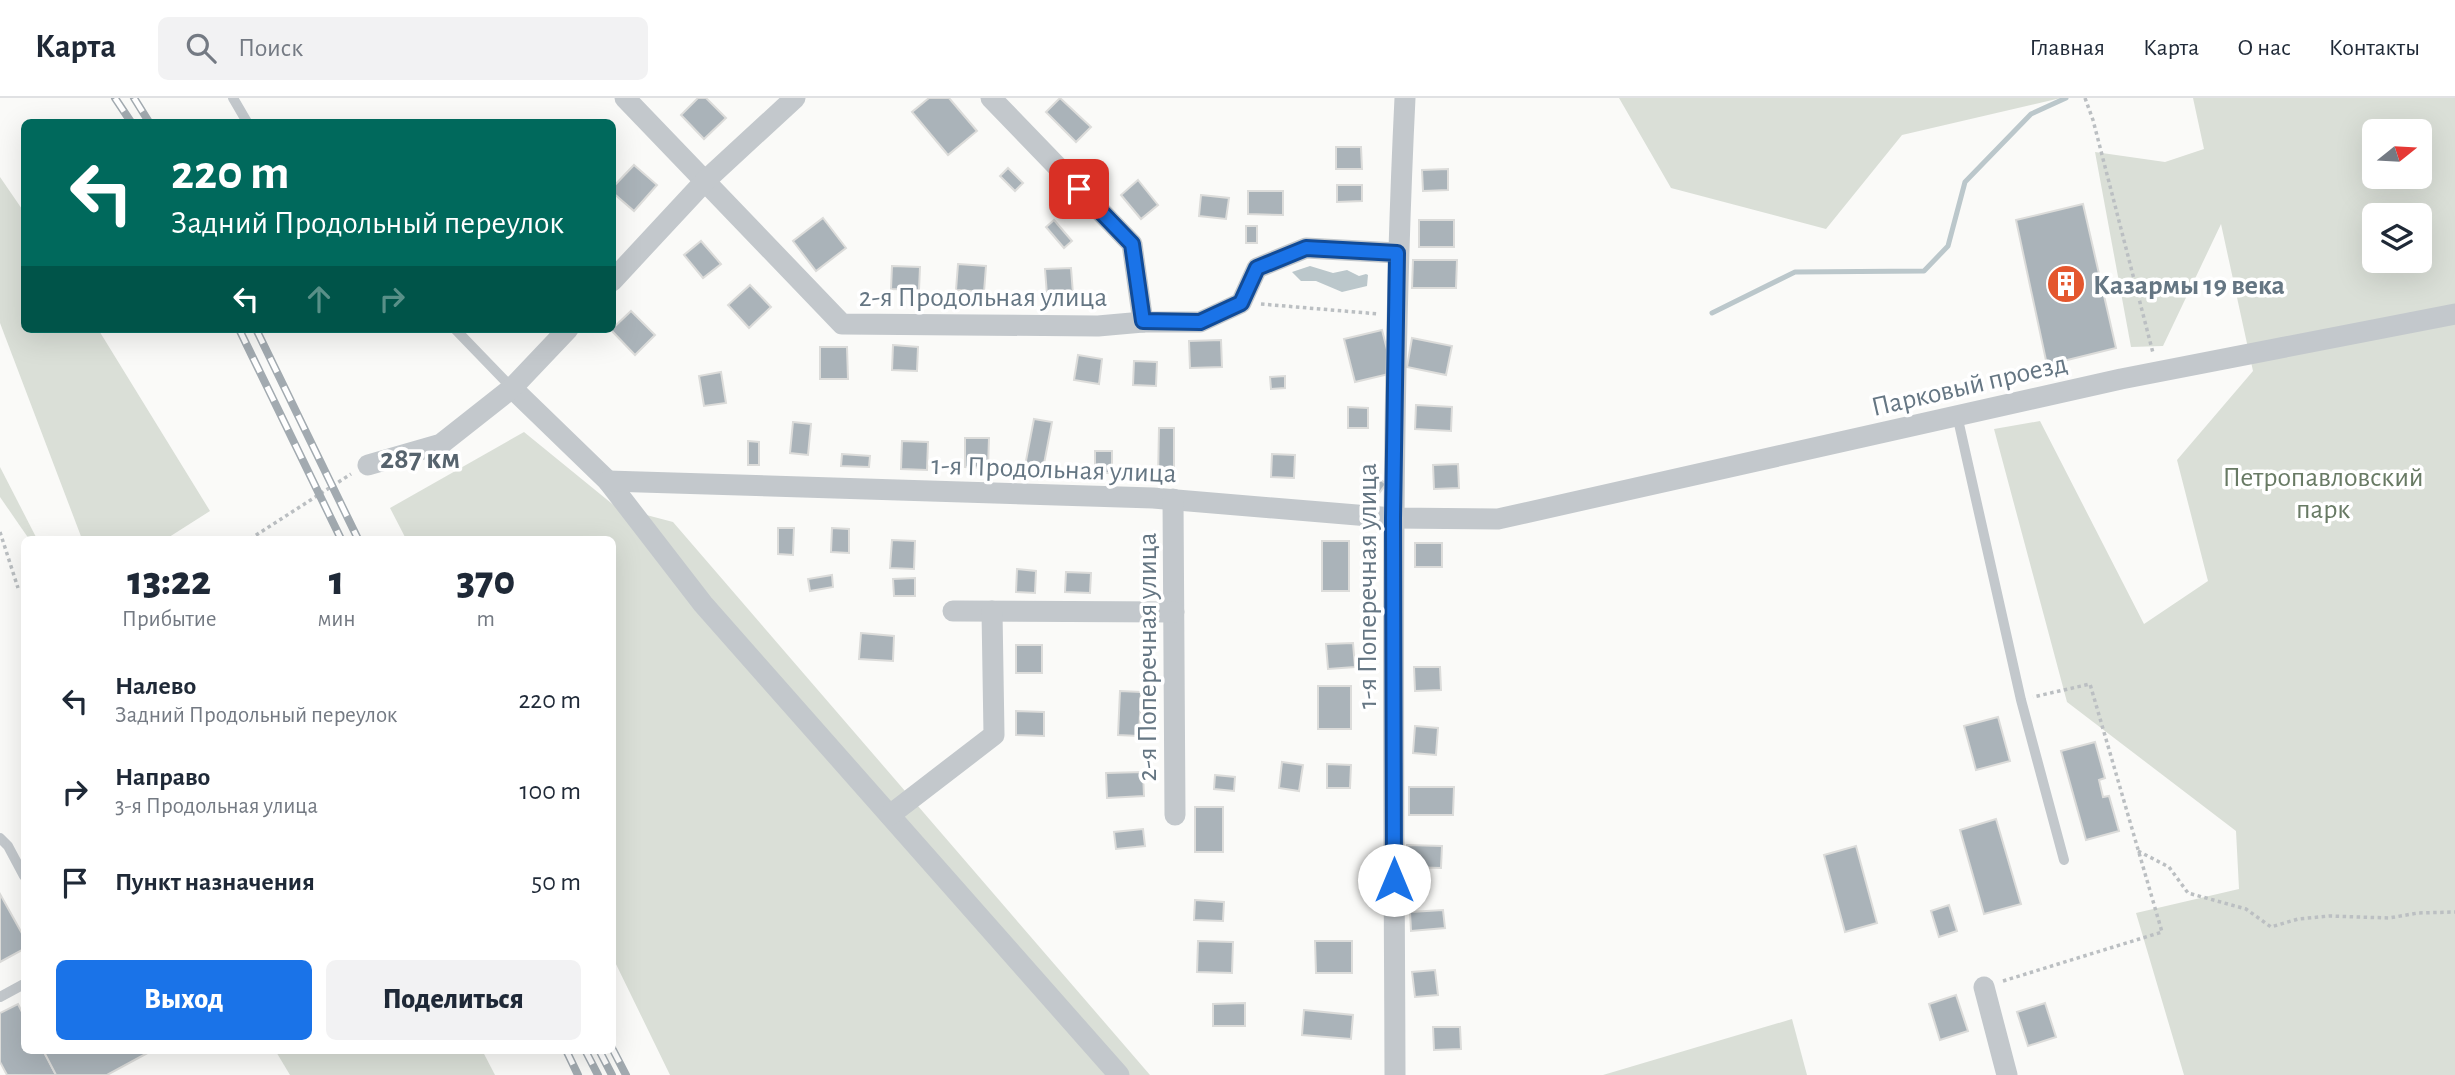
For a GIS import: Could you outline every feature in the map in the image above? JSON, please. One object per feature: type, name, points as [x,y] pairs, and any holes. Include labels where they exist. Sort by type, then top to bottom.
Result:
[{"type":"street","name":"2-я Продольная улица","points":[[625,98],[842,324],[1098,326],[1143,321],[1200,322],[1241,303]]},
{"type":"street","points":[[616,277],[705,181],[795,98]]},
{"type":"street","points":[[991,98],[1132,244],[1143,321]]},
{"type":"street","name":"1-я Поперечная улица","points":[[1395,1075],[1393,518],[1397,253],[1405,98]]},
{"type":"street","points":[[1241,303],[1257,268],[1306,248],[1397,253]]},
{"type":"street","name":"Парковый проезд","points":[[1498,519],[1957,415],[2158,372],[2455,314]]},
{"type":"street","points":[[368,464],[441,444],[512,388],[564,333]]},
{"type":"street","points":[[512,388],[608,481],[703,604],[1119,1075]]},
{"type":"street","name":"1-я Продольная улица","points":[[608,481],[1172,499],[1393,518],[1498,519]]},
{"type":"street","name":"2-я Поперечная улица","points":[[1172,499],[1175,815]]},
{"type":"street","points":[[953,611],[1174,612]]},
{"type":"street","points":[[890,815],[994,735],[992,611]]},
{"type":"street","points":[[1984,987],[2007,1075]]},
{"type":"lane","points":[[233,98],[245,119]]},
{"type":"lane","points":[[459,333],[512,388]]},
{"type":"lane","points":[[1957,415],[2021,700],[2064,860]]},
{"type":"lane","points":[[0,838],[8,846],[21,870]]},
{"type":"lane","points":[[0,997],[21,986]]},
{"type":"path","points":[[2085,98],[2158,372]]},
{"type":"path","points":[[1241,303],[1396,316]]},
{"type":"path","points":[[255,536],[368,464]]},
{"type":"path","points":[[0,532],[18,588]]},
{"type":"path","points":[[1984,987],[2162,932],[2090,684],[2021,700]]},
{"type":"path","points":[[2138,851],[2169,867],[2188,894],[2246,909],[2270,927],[2298,919],[2329,916],[2389,918],[2418,913],[2455,912]]},
{"type":"green space","points":[[1619,98],[2061,98],[1902,135],[1826,229],[1671,188]]},
{"type":"green space","name":"Петропавловский парк","points":[[2193,98],[2455,98],[2455,1075],[2184,1075],[2136,913],[2239,889],[2236,831],[2067,702],[1994,429],[2040,421],[2144,624],[2208,581],[2177,460],[2253,371],[2221,224],[2163,346],[2131,347],[2095,152],[2165,162],[2204,149]]},
{"type":"green space","points":[[0,177],[21,208],[21,333],[100,333],[210,511],[171,536],[81,536],[0,323]]},
{"type":"green space","points":[[524,432],[616,507],[673,522],[1150,1075],[670,1075],[616,964],[616,536],[404,536],[390,508]]},
{"type":"green space","points":[[0,467],[35,536],[27,536],[0,497]]},
{"type":"green space","points":[[1792,1019],[1807,1075],[1603,1075]]},
{"type":"green space","points":[[277,1054],[484,1054],[495,1075],[290,1075]]},
{"type":"shaded area","points":[[1310,266],[1333,273],[1347,270],[1359,276],[1366,274],[1367,286],[1342,292],[1316,281],[1301,281],[1292,272]]},
{"type":"building","points":[[698,98],[706,98],[726,118],[704,139],[681,115]]},
{"type":"building","points":[[929,98],[949,98],[977,131],[948,155],[912,112]]},
{"type":"building","points":[[1060,98],[1091,127],[1076,142],[1046,112]]},
{"type":"building","points":[[1336,147],[1361,147],[1362,169],[1336,169]]},
{"type":"building","points":[[634,165],[657,185],[634,211],[616,195],[616,184]]},
{"type":"building","points":[[1008,168],[1023,183],[1015,191],[1000,176]]},
{"type":"building","points":[[1448,169],[1448,190],[1423,191],[1422,170]]},
{"type":"building","points":[[1138,180],[1158,205],[1141,219],[1121,195]]},
{"type":"building","points":[[1337,185],[1362,185],[1362,201],[1337,202]]},
{"type":"building","points":[[1248,191],[1283,191],[1283,215],[1248,214]]},
{"type":"building","points":[[1201,195],[1229,198],[1226,219],[1199,216]]},
{"type":"building","name":"Казармы 19 века","points":[[2083,204],[2116,348],[2047,365],[2016,220]]},
{"type":"building","points":[[823,218],[846,248],[816,271],[793,241]]},
{"type":"building","points":[[1054,220],[1072,241],[1064,248],[1046,227]]},
{"type":"building","points":[[1419,220],[1454,220],[1454,247],[1419,247]]},
{"type":"building","points":[[1246,226],[1257,226],[1257,243],[1246,243]]},
{"type":"building","points":[[701,241],[721,264],[703,278],[684,255]]},
{"type":"building","points":[[1413,260],[1457,260],[1456,288],[1412,288]]},
{"type":"building","points":[[958,264],[986,266],[984,292],[956,290]]},
{"type":"building","points":[[892,266],[920,267],[919,290],[891,289]]},
{"type":"building","points":[[1071,268],[1073,294],[1047,295],[1045,269]]},
{"type":"building","points":[[750,285],[771,307],[749,328],[728,305]]},
{"type":"building","points":[[631,311],[655,335],[635,355],[614,333],[616,325]]},
{"type":"building","points":[[1382,330],[1393,373],[1355,382],[1344,339]]},
{"type":"building","points":[[1412,338],[1452,346],[1446,375],[1407,367]]},
{"type":"building","points":[[1221,340],[1222,367],[1190,368],[1189,341]]},
{"type":"building","points":[[893,345],[918,347],[917,371],[892,370]]},
{"type":"building","points":[[820,347],[847,347],[848,379],[820,379]]},
{"type":"building","points":[[1078,355],[1102,359],[1099,384],[1074,380]]},
{"type":"building","points":[[1134,361],[1157,362],[1156,386],[1133,385]]},
{"type":"building","points":[[721,372],[726,403],[704,406],[699,376]]},
{"type":"building","points":[[1285,376],[1285,388],[1271,389],[1270,377]]},
{"type":"building","points":[[1416,405],[1452,407],[1451,431],[1415,429]]},
{"type":"building","points":[[1348,407],[1368,408],[1368,428],[1348,428]]},
{"type":"building","points":[[1034,419],[1052,422],[1043,469],[1025,466]]},
{"type":"building","points":[[793,422],[811,424],[808,455],[790,453]]},
{"type":"building","points":[[1159,428],[1174,428],[1174,478],[1158,478]]},
{"type":"building","points":[[965,438],[989,438],[988,468],[965,467]]},
{"type":"building","points":[[748,441],[759,442],[759,465],[748,465]]},
{"type":"building","points":[[902,441],[928,442],[927,470],[901,469]]},
{"type":"building","points":[[1095,451],[1112,451],[1112,473],[1095,473]]},
{"type":"building","points":[[842,454],[870,456],[869,467],[841,466]]},
{"type":"building","points":[[1272,454],[1295,455],[1294,478],[1271,477]]},
{"type":"building","points":[[1458,464],[1459,488],[1434,489],[1433,465]]},
{"type":"building","points":[[1376,476],[1386,484],[1374,500],[1363,492]]},
{"type":"building","points":[[778,528],[794,528],[793,555],[778,554]]},
{"type":"building","points":[[832,528],[849,529],[849,553],[831,552]]},
{"type":"building","points":[[892,540],[915,541],[914,569],[890,568]]},
{"type":"building","points":[[1322,541],[1349,541],[1349,591],[1322,591]]},
{"type":"building","points":[[1415,543],[1442,543],[1442,567],[1415,567]]},
{"type":"building","points":[[1017,569],[1036,571],[1035,593],[1016,592]]},
{"type":"building","points":[[1066,572],[1091,573],[1090,593],[1065,592]]},
{"type":"building","points":[[832,575],[833,587],[810,591],[808,579]]},
{"type":"building","points":[[915,578],[915,596],[894,596],[893,579]]},
{"type":"building","points":[[861,633],[894,636],[893,661],[859,659]]},
{"type":"building","points":[[1353,643],[1355,667],[1328,669],[1326,644]]},
{"type":"building","points":[[1016,645],[1042,645],[1042,673],[1016,673]]},
{"type":"building","points":[[1414,667],[1440,667],[1441,690],[1415,691]]},
{"type":"building","points":[[1318,686],[1351,686],[1351,729],[1318,729]]},
{"type":"building","points":[[1120,691],[1141,692],[1139,736],[1118,735]]},
{"type":"building","points":[[1016,711],[1044,712],[1044,736],[1016,735]]},
{"type":"building","points":[[1998,717],[2010,761],[1976,770],[1964,726]]},
{"type":"building","points":[[1415,726],[1438,728],[1436,755],[1413,753]]},
{"type":"building","points":[[2095,742],[2105,778],[2099,780],[2103,797],[2109,796],[2119,831],[2086,840],[2061,751]]},
{"type":"building","points":[[1282,762],[1303,765],[1299,791],[1279,788]]},
{"type":"building","points":[[1327,764],[1351,765],[1350,788],[1327,788]]},
{"type":"building","points":[[1143,772],[1144,796],[1107,798],[1106,773]]},
{"type":"building","points":[[1215,775],[1235,777],[1234,791],[1214,789]]},
{"type":"building","points":[[1409,787],[1454,787],[1453,815],[1409,815]]},
{"type":"building","points":[[1195,807],[1223,807],[1223,852],[1195,852]]},
{"type":"building","points":[[1996,819],[2021,904],[1984,914],[1960,830]]},
{"type":"building","points":[[1143,829],[1145,846],[1116,849],[1114,832]]},
{"type":"building","points":[[1407,845],[1442,846],[1441,868],[1406,867]]},
{"type":"building","points":[[1856,846],[1877,923],[1845,932],[1824,855]]},
{"type":"building","points":[[0,894],[21,932],[21,951],[0,962]]},
{"type":"building","points":[[1195,900],[1224,902],[1223,921],[1194,920]]},
{"type":"building","points":[[1949,905],[1957,931],[1939,937],[1931,911]]},
{"type":"building","points":[[1443,910],[1445,928],[1411,931],[1410,912]]},
{"type":"building","points":[[1198,941],[1233,942],[1232,973],[1197,972]]},
{"type":"building","points":[[1315,941],[1352,941],[1352,973],[1316,973]]},
{"type":"building","points":[[1435,970],[1438,995],[1415,997],[1412,972]]},
{"type":"building","points":[[1956,995],[1968,1031],[1940,1040],[1929,1004]]},
{"type":"building","points":[[1245,1003],[1245,1026],[1213,1026],[1213,1004]]},
{"type":"building","points":[[2045,1003],[2056,1037],[2028,1046],[2017,1012]]},
{"type":"building","points":[[18,1004],[21,1010],[21,1054],[45,1054],[56,1075],[7,1075],[0,1062],[0,1013]]},
{"type":"building","points":[[1304,1010],[1353,1015],[1351,1039],[1302,1035]]},
{"type":"building","points":[[1433,1027],[1460,1027],[1461,1049],[1434,1050]]},
{"type":"building","points":[[45,1054],[146,1054],[107,1075],[56,1075]]},
{"type":"waterway","points":[[1712,313],[1795,272],[1924,271],[1948,246],[1965,182],[2031,114],[2066,98]]},
{"type":"railway","points":[[115,98],[129,119]]},
{"type":"railway","points":[[134,98],[147,119]]},
{"type":"railway","points":[[241,333],[340,536]]},
{"type":"railway","points":[[258,333],[357,536]]},
{"type":"railway","points":[[568,1054],[578,1075]]},
{"type":"railway","points":[[587,1054],[598,1075]]},
{"type":"railway","points":[[601,1054],[612,1075]]},
{"type":"railway","points":[[615,1054],[626,1075]]},
{"type":"place","name":"Казармы 19 века","points":[[2066,284]]},
{"type":"district","name":"287 км","points":[[420,458]]},
{"type":"route","points":[[1079,189],[1132,244],[1143,321],[1200,322],[1241,303],[1257,268],[1306,248],[1397,253],[1393,518],[1394,880]]}]
